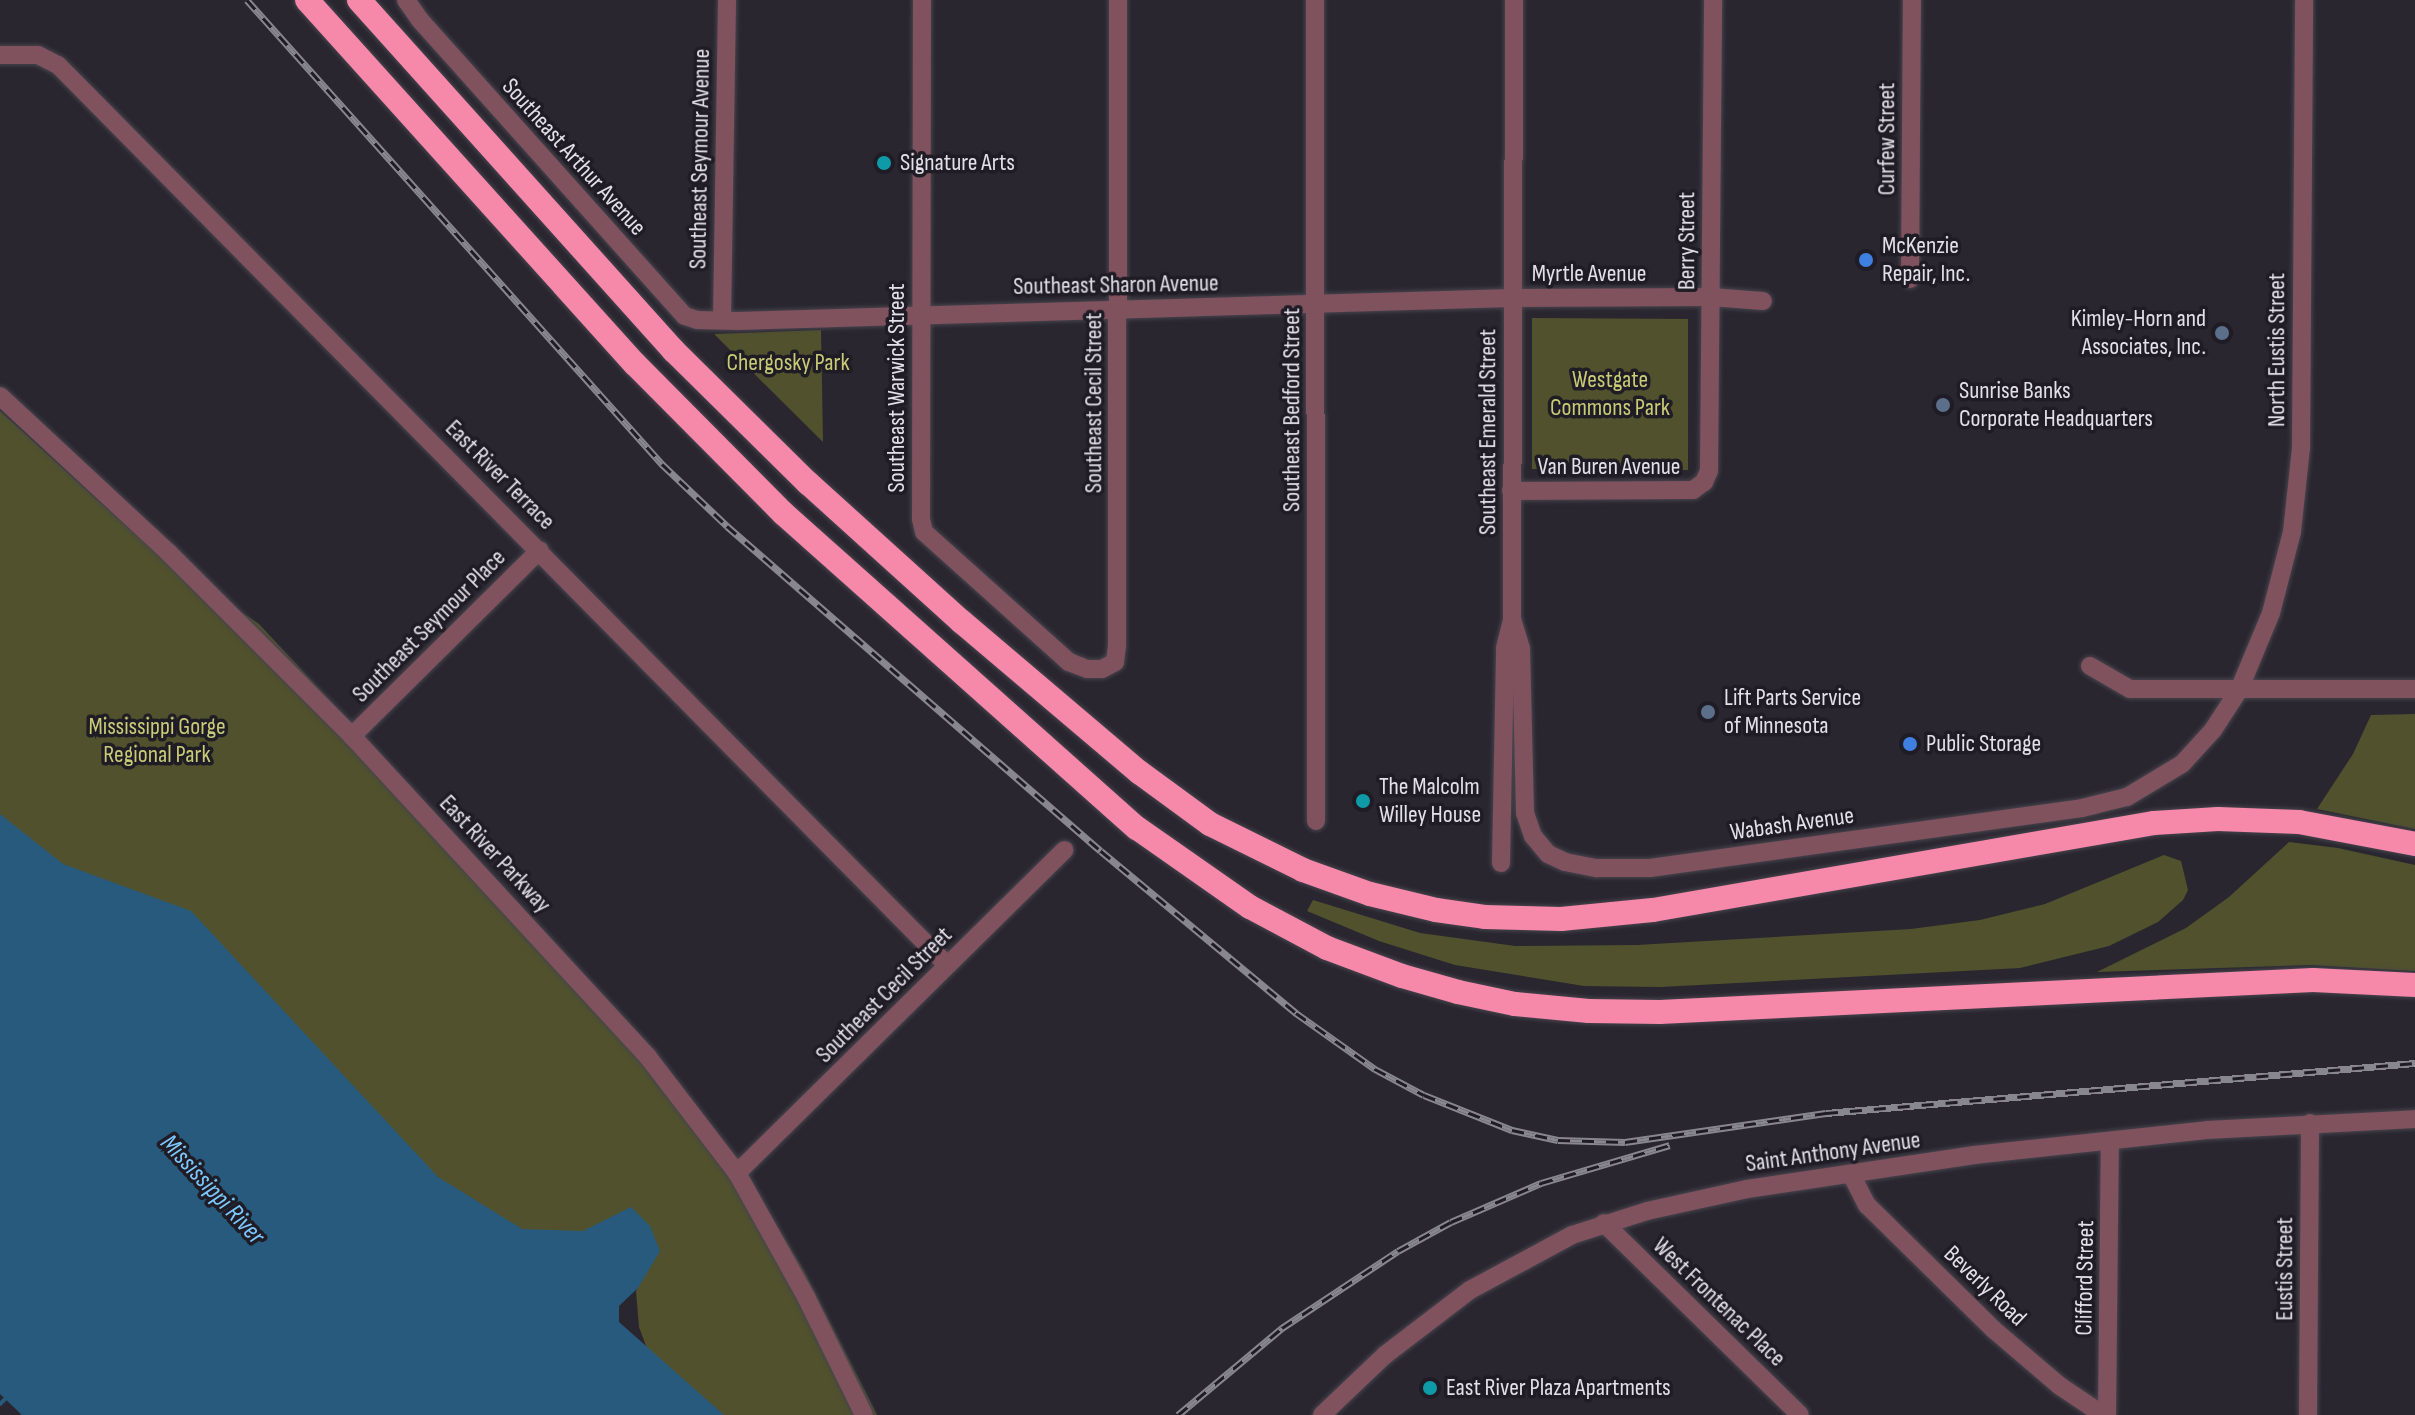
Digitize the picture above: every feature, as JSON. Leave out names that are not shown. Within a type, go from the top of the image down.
[{"type":"highway","points":[[307,0],[635,364],[802,530],[1137,828],[1250,907],[1327,948],[1402,976],[1458,992],[1515,1004],[1589,1011],[1716,1010],[2313,980],[2415,985]]},
{"type":"highway","points":[[359,0],[655,331],[776,453],[1099,740],[1193,813],[1264,852],[1354,889],[1405,904],[1469,915],[1561,919],[1653,910],[2105,830],[2218,819],[2299,822],[2362,831],[2412,843]]},
{"type":"street","name":"Southeast Arthur Avenue","points":[[406,0],[420,20],[685,316],[722,320]]},
{"type":"street","name":"Southeast Seymour Avenue","points":[[722,320],[727,0]]},
{"type":"street","name":"Southeast Warwick Street","points":[[922,0],[921,519],[924,532],[1069,662],[1087,669],[1102,669],[1115,662]]},
{"type":"street","name":"Southeast Cecil Street","points":[[1115,662],[1118,0]]},
{"type":"street","name":"Southeast Bedford Street","points":[[1315,0],[1316,821]]},
{"type":"street","name":"Southeast Emerald Street","points":[[1501,863],[1505,648],[1512,619],[1514,0]]},
{"type":"street","name":"Berry Street","points":[[1704,482],[1709,471],[1713,0]]},
{"type":"street","name":"Curfew Street","points":[[1910,279],[1912,0]]},
{"type":"street","name":"North Eustis Street","points":[[2239,690],[2261,639],[2285,566],[2301,448],[2304,0]]},
{"type":"street","name":"East River Terrace","points":[[0,55],[38,55],[58,65],[947,965]]},
{"type":"street","name":"Myrtle Avenue","points":[[1512,298],[1711,297],[1763,301]]},
{"type":"street","name":"Southeast Sharon Avenue","points":[[722,320],[1512,298]]},
{"type":"street","name":"East River Parkway","points":[[0,396],[168,552],[352,736],[648,1057],[737,1173],[806,1297],[864,1415]]},
{"type":"street","name":"Van Buren Avenue","points":[[1511,491],[1693,490],[1704,482]]},
{"type":"street","name":"Southeast Seymour Place","points":[[352,736],[540,550]]},
{"type":"street","name":"Wabash Avenue","points":[[1512,619],[1521,648],[1525,813],[1533,836],[1548,854],[1597,868],[1650,868],[2107,803],[2147,787],[2182,764],[2213,730],[2239,690]]},
{"type":"street","points":[[2090,666],[2130,689],[2415,689]]},
{"type":"street","name":"Southeast Cecil Street","points":[[737,1173],[1064,850]]},
{"type":"street","name":"Saint Anthony Avenue","points":[[1322,1415],[1385,1355],[1470,1290],[1537,1251],[1604,1223],[1697,1198],[1974,1155],[2310,1123],[2415,1119]]},
{"type":"street","name":"Eustis Street","points":[[2308,1415],[2310,1123]]},
{"type":"street","name":"Clifford Street","points":[[2105,1415],[2110,1141]]},
{"type":"street","name":"Beverly Road","points":[[1851,1174],[1867,1205],[1993,1329],[2060,1386],[2105,1415]]},
{"type":"street","name":"West Frontenac Place","points":[[1604,1223],[1800,1415]]},
{"type":"green space","name":"Westgate Commons Park","points":[[1532,318],[1688,319],[1688,470],[1532,469]]},
{"type":"green space","name":"Chergosky Park","points":[[821,330],[823,442],[714,334]]},
{"type":"green space","name":"Mississippi Gorge Regional Park","points":[[0,411],[159,556],[259,624],[614,1007],[752,1184],[804,1271],[877,1415],[705,1415],[652,1362],[639,1327],[636,1291],[652,1256],[511,1234],[324,1088],[128,896],[0,833]]},
{"type":"green space","points":[[2415,714],[2415,829],[2317,809],[2353,754],[2371,715]]},
{"type":"green space","points":[[2289,842],[2338,848],[2415,865],[2415,971],[2311,965],[2097,972],[2186,928],[2229,897]]},
{"type":"green space","points":[[2164,855],[2181,861],[2188,890],[2183,900],[2158,922],[2109,946],[2020,968],[1660,987],[1584,986],[1455,965],[1379,941],[1307,911],[1313,900],[1420,933],[1515,946],[1637,945],[1911,929],[1980,920],[2045,904]]},
{"type":"water","name":"Mississippi River","points":[[0,814],[63,864],[191,911],[438,1177],[522,1229],[583,1231],[631,1207],[650,1226],[660,1251],[638,1288],[619,1306],[619,1322],[724,1415],[22,1415],[0,1394]]},
{"type":"waterway","points":[[0,1404],[5,1399]]},
{"type":"railway","points":[[247,0],[662,464],[727,526],[1101,851],[1296,1013],[1375,1069],[1424,1095],[1512,1130],[1558,1140],[1625,1142],[1826,1113],[2415,1063]]},
{"type":"railway","points":[[1178,1415],[1282,1328],[1398,1251],[1451,1222],[1541,1183],[1670,1145]]},
{"type":"place","name":"Signature Arts","points":[[884,163]]},
{"type":"place","name":"McKenzie Repair, Inc.","points":[[1866,260]]},
{"type":"place","name":"Kimley-Horn and Associates, Inc.","points":[[2222,333]]},
{"type":"place","name":"Sunrise Banks Corporate Headquarters","points":[[1943,405]]},
{"type":"place","name":"Lift Parts Service of Minnesota","points":[[1708,712]]},
{"type":"place","name":"Public Storage","points":[[1910,744]]},
{"type":"place","name":"The Malcolm Willey House","points":[[1363,801]]},
{"type":"place","name":"East River Plaza Apartments","points":[[1430,1388]]}]
